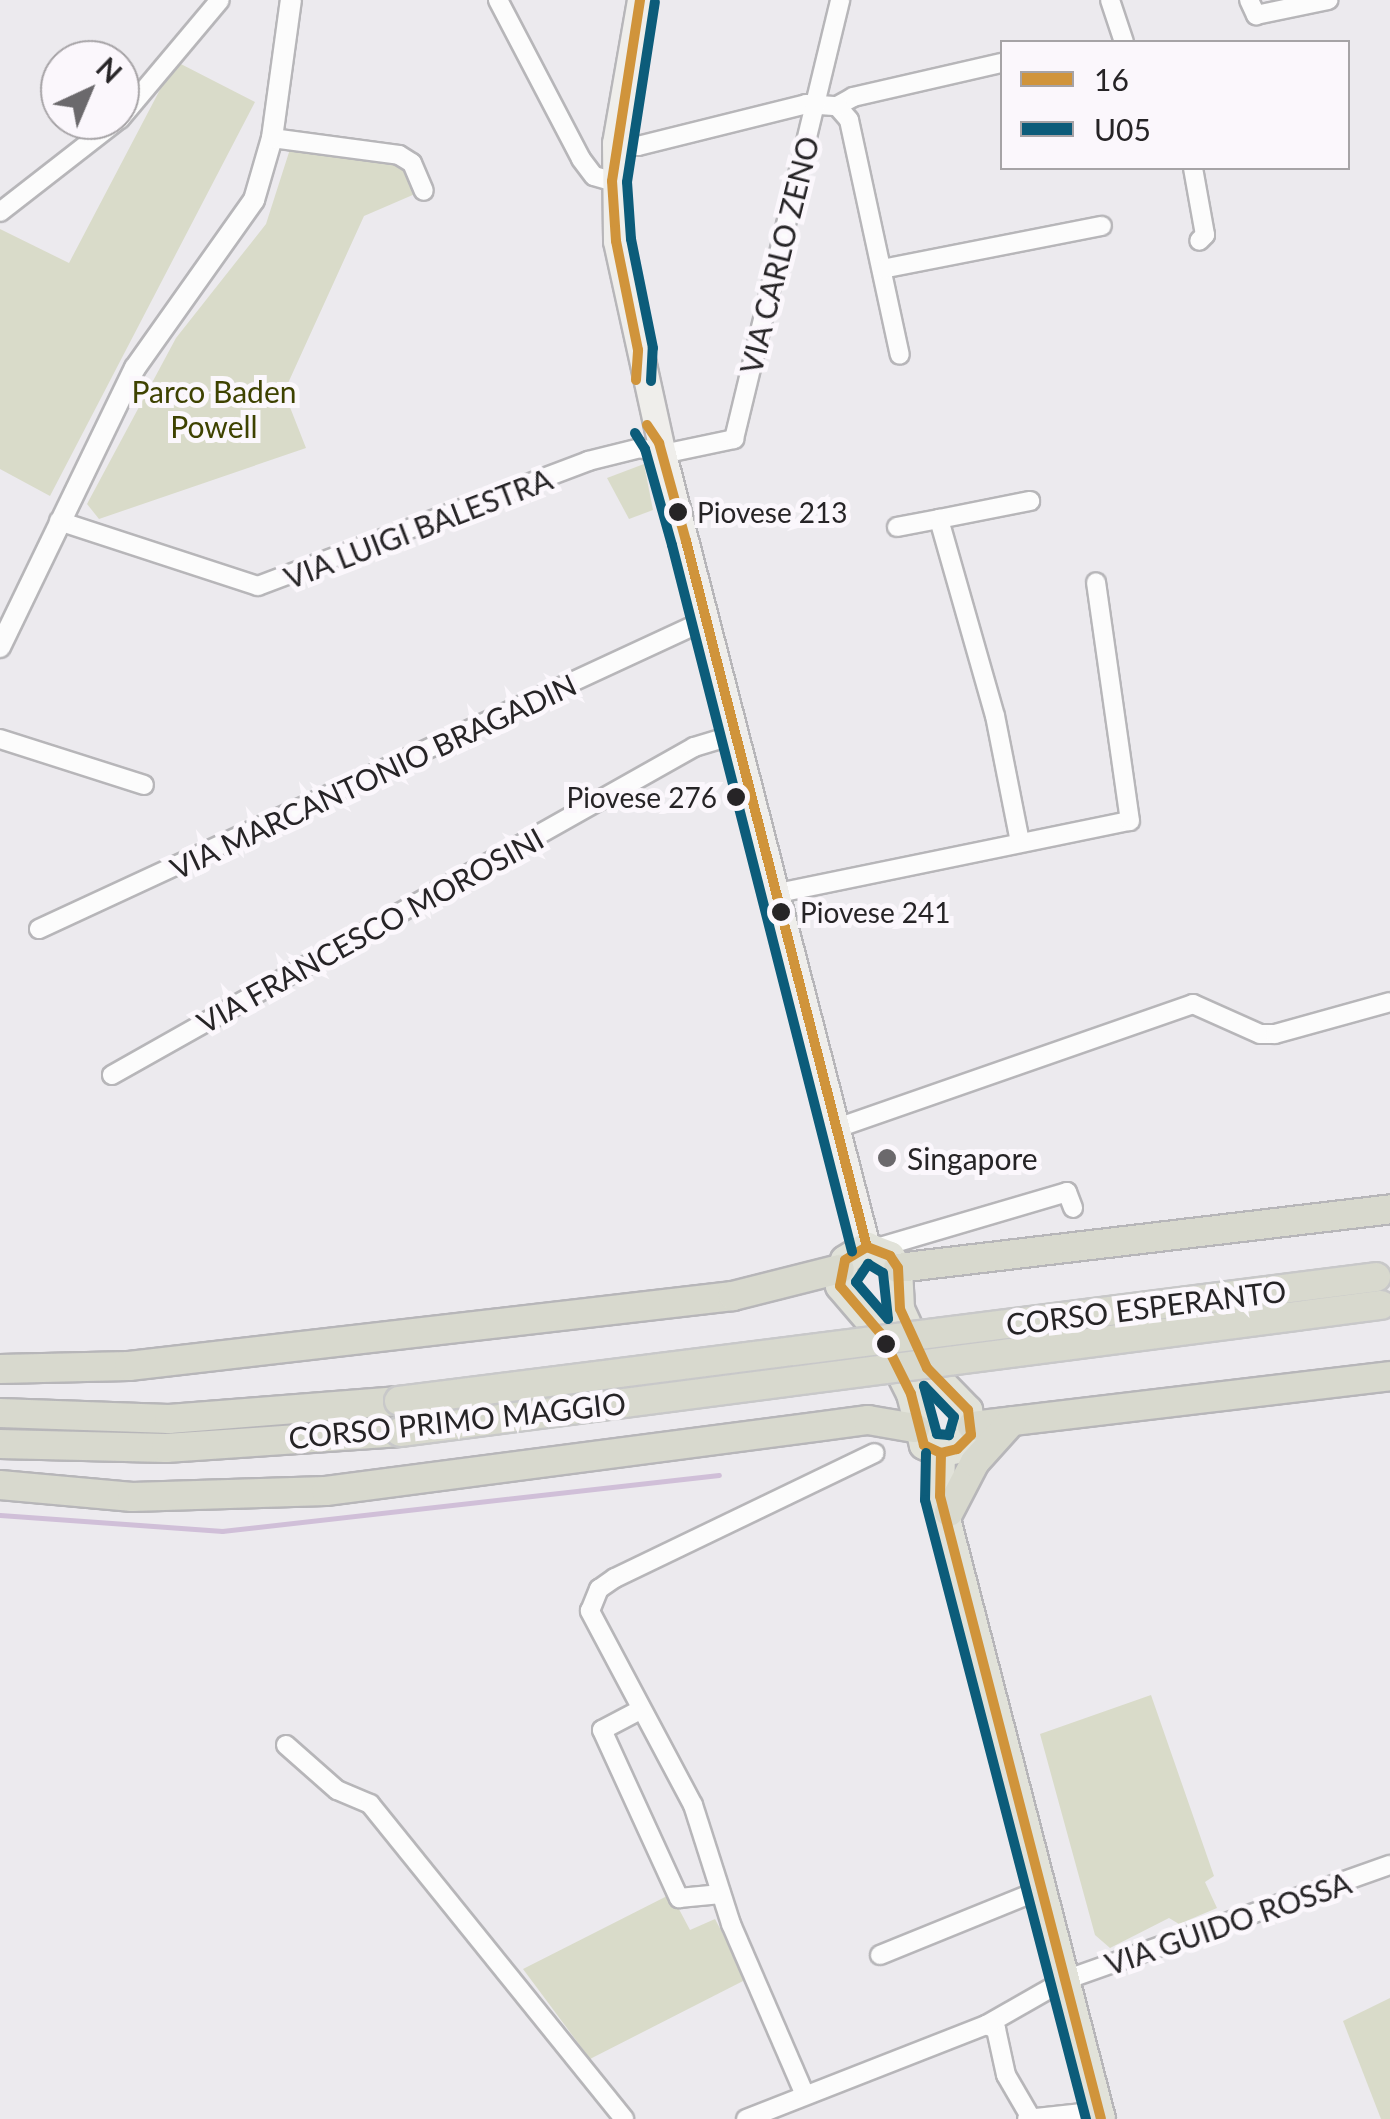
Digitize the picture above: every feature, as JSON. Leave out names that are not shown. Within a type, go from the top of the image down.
[{"type":"highway","points":[[881,1254],[1390,1209]]},
{"type":"highway","points":[[0,1370],[129,1366],[714,1298],[785,1288],[840,1269]]},
{"type":"highway","name":"CORSO ESPERANTO","points":[[902,1338],[1384,1290]]},
{"type":"highway","name":"CORSO ESPERANTO","points":[[912,1365],[1384,1290]]},
{"type":"highway","name":"CORSO PRIMO MAGGIO","points":[[0,1412],[169,1420],[399,1401],[902,1338]]},
{"type":"highway","name":"CORSO PRIMO MAGGIO","points":[[0,1444],[166,1448],[400,1432],[912,1365]]},
{"type":"highway","points":[[972,1426],[1390,1376]]},
{"type":"highway","points":[[0,1485],[132,1497],[326,1491],[868,1420],[916,1428]]},
{"type":"highway","points":[[948,1512],[975,1462],[1012,1421]]},
{"type":"main road","points":[[640,0],[612,181],[616,241],[662,454],[840,1127],[904,1320],[934,1381],[962,1402],[972,1426],[957,1449],[941,1453],[924,1445],[916,1428],[911,1394],[882,1334],[847,1298],[840,1269],[881,1254]]},
{"type":"main road","points":[[941,1453],[940,1496],[948,1512],[1040,1890],[1100,2115]]},
{"type":"street","points":[[140,94],[220,0]]},
{"type":"street","points":[[2,636],[85,464],[149,344],[254,200],[272,138],[291,0]]},
{"type":"street","name":"VIA CARLO ZENO","points":[[662,454],[734,440],[840,0]]},
{"type":"street","points":[[1110,0],[1123,40]]},
{"type":"street","points":[[1250,0],[1256,15],[1328,0]]},
{"type":"street","points":[[499,1],[580,160],[594,176],[612,181]]},
{"type":"street","points":[[615,143],[638,146],[816,103],[837,106],[853,96],[1000,63]]},
{"type":"street","points":[[837,106],[849,120],[900,354]]},
{"type":"street","points":[[272,138],[399,155],[412,162],[424,191]]},
{"type":"street","points":[[0,212],[92,140]]},
{"type":"street","points":[[1193,170],[1204,235],[1199,241]]},
{"type":"street","points":[[882,270],[1102,226]]},
{"type":"street","name":"VIA LUIGI BALESTRA","points":[[58,521],[258,586],[588,462],[640,448],[662,454]]},
{"type":"street","points":[[897,528],[1030,501]]},
{"type":"street","points":[[940,519],[995,716],[1020,842]]},
{"type":"street","points":[[778,893],[883,868],[1130,821],[1096,582]]},
{"type":"street","name":"VIA MARCANTONIO BRAGADIN","points":[[39,929],[706,620]]},
{"type":"street","name":"VIA FRANCESCO MOROSINI","points":[[112,1075],[694,746],[737,734]]},
{"type":"street","points":[[0,739],[144,785]]},
{"type":"street","points":[[840,1127],[1193,1004],[1260,1034],[1275,1034],[1390,1002]]},
{"type":"street","points":[[881,1254],[1067,1192],[1073,1208]]},
{"type":"street","points":[[805,2095],[720,1894],[693,1805],[590,1611],[599,1589],[875,1452]]},
{"type":"street","points":[[640,1710],[602,1730],[680,1898],[720,1894]]},
{"type":"street","points":[[286,1745],[337,1790],[370,1804],[624,2119]]},
{"type":"street","name":"VIA GUIDO ROSSA","points":[[746,2119],[986,2024],[1065,1980],[1390,1865]]},
{"type":"street","points":[[880,1954],[1040,1890]]},
{"type":"street","points":[[986,2024],[996,2029],[1006,2074],[1029,2118],[1100,2115]]},
{"type":"green space","points":[[175,61],[255,102],[50,496],[0,469],[0,229],[69,263],[134,140],[140,140],[140,128]]},
{"type":"green space","name":"Parco Baden Powell","points":[[291,146],[397,161],[410,170],[415,194],[364,216],[284,392],[306,448],[99,519],[87,504],[176,338],[266,224]]},
{"type":"green space","points":[[644,464],[653,510],[629,519],[607,478]]},
{"type":"green space","points":[[1151,1695],[1214,1876],[1205,1882],[1217,1908],[1179,1924],[1169,1918],[1110,1948],[1095,1935],[1040,1734]]},
{"type":"green space","points":[[671,1894],[690,1930],[715,1919],[747,1979],[590,2059],[523,1969]]},
{"type":"green space","points":[[1390,1998],[1390,2119],[1381,2119],[1343,2021]]},
{"type":"waterway","points":[[0,1515],[222,1531],[719,1475]]},
{"type":"transit line","name":"16","points":[[636,380],[638,350],[616,241],[612,181],[640,0]]},
{"type":"transit line","name":"U05","points":[[651,381],[653,348],[631,239],[627,182],[655,2]]},
{"type":"transit line","name":"16","points":[[647,425],[659,443],[686,541],[867,1247]]},
{"type":"transit line","name":"U05","points":[[635,433],[645,449],[672,545],[852,1251]]},
{"type":"transit line","name":"16","points":[[867,1247],[890,1256],[898,1268],[900,1309],[927,1368],[968,1410],[971,1435],[957,1449],[941,1453],[924,1445],[911,1394],[881,1334],[840,1286],[845,1260],[867,1247]]},
{"type":"transit line","name":"U05","points":[[868,1264],[883,1273],[888,1319],[856,1282],[868,1264]]},
{"type":"transit line","name":"U05","points":[[924,1386],[954,1417],[949,1435],[937,1434],[924,1386]]},
{"type":"transit line","name":"U05","points":[[926,1453],[925,1500],[1086,2119]]},
{"type":"transit line","name":"16","points":[[941,1453],[940,1496],[1101,2119]]},
{"type":"place","name":"Piovese 213","points":[[678,512]]},
{"type":"place","name":"Piovese 276","points":[[736,797]]},
{"type":"place","name":"Piovese 241","points":[[781,912]]},
{"type":"place","name":"Singapore","points":[[887,1158]]}]
